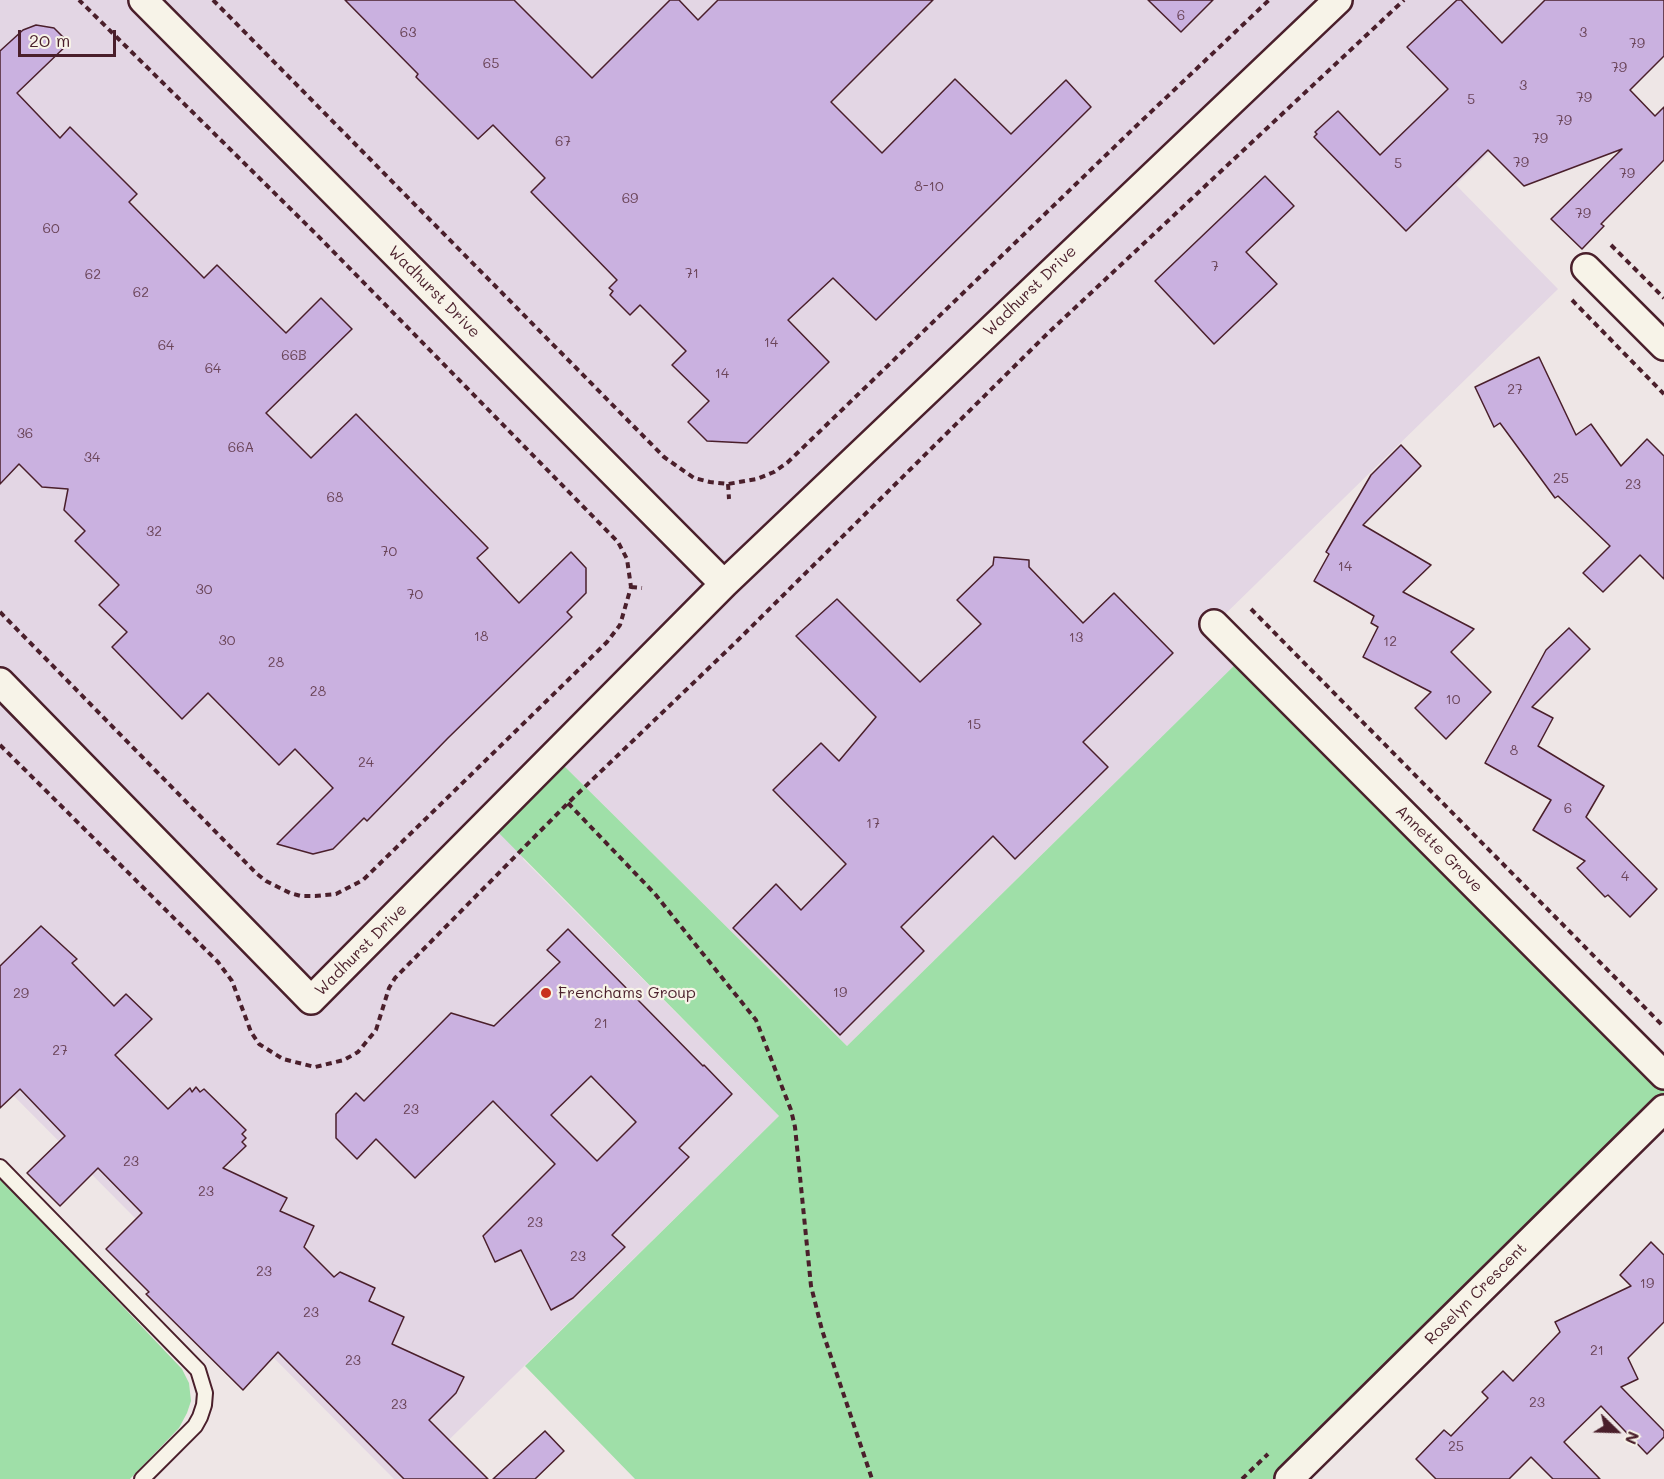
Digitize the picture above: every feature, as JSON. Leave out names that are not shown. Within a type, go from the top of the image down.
[{"type":"street","name":"Wadhurst Drive","points":[[143,0],[724,584]]},
{"type":"street","name":"Wadhurst Drive","points":[[0,682],[311,1000],[724,584],[1338,0]]},
{"type":"street","points":[[1586,268],[1664,346]]},
{"type":"street","name":"Annette Grove","points":[[1214,624],[1664,1075]]},
{"type":"street","name":"Roselyn Crescent","points":[[1289,1479],[1664,1109]]},
{"type":"lane","points":[[0,1167],[198,1370],[205,1393],[200,1417],[195,1426],[142,1479]]},
{"type":"path","points":[[0,612],[256,873],[266,881],[290,893],[315,896],[336,894],[363,880],[607,642],[620,625],[631,587],[627,559],[618,542],[316,234],[79,0]]},
{"type":"path","points":[[213,0],[664,457],[694,478],[710,483],[728,484],[757,479],[774,472],[788,462],[1269,0]]},
{"type":"path","points":[[1611,245],[1664,298]]},
{"type":"path","points":[[1566,294],[1664,394]]},
{"type":"path","points":[[728,484],[729,499]]},
{"type":"path","points":[[631,587],[642,588]]},
{"type":"path","points":[[1251,609],[1664,1027]]},
{"type":"path","points":[[568,802],[655,894],[756,1020],[791,1110],[795,1127],[811,1286],[822,1330],[872,1479]]},
{"type":"shaded area","points":[[0,0],[1644,0],[1456,185],[1558,289],[1215,624],[1245,655],[847,1046],[554,756],[523,859],[779,1116],[409,1479],[394,1479],[0,1082]]},
{"type":"green space","points":[[1245,655],[1664,1075],[1664,1109],[1289,1479],[635,1479],[525,1366],[779,1116],[487,821],[554,756],[847,1046]]},
{"type":"green space","points":[[0,1177],[182,1369],[189,1383],[191,1401],[179,1428],[130,1479],[0,1479]]},
{"type":"building","points":[[345,0],[514,0],[592,78],[670,0],[679,0],[698,20],[718,0],[933,0],[831,102],[882,153],[955,79],[1011,134],[1066,80],[1091,107],[876,320],[833,278],[788,320],[829,362],[747,443],[707,441],[688,422],[709,401],[672,365],[686,351],[640,305],[630,315],[610,295],[613,291],[609,288],[617,280],[531,192],[545,178],[493,125],[478,139],[416,77],[418,74]]},
{"type":"building","points":[[1148,0],[1213,0],[1181,32]]},
{"type":"building","points":[[1457,0],[1461,0],[1502,43],[1545,0],[1664,0],[1664,56],[1630,90],[1655,116],[1664,107],[1664,160],[1601,224],[1604,226],[1582,249],[1551,219],[1622,149],[1524,186],[1488,150],[1406,231],[1314,137],[1317,134],[1315,132],[1338,111],[1380,155],[1448,89],[1407,47]]},
{"type":"building","points":[[36,25],[54,28],[69,43],[17,93],[60,138],[70,127],[137,194],[129,202],[204,278],[217,265],[286,333],[321,298],[352,329],[266,413],[311,458],[356,414],[488,548],[477,558],[519,603],[571,552],[586,568],[586,593],[567,612],[572,617],[367,821],[364,818],[333,849],[313,854],[277,844],[333,788],[295,749],[279,765],[208,693],[182,719],[112,647],[127,632],[99,605],[119,585],[75,541],[85,531],[64,510],[68,489],[42,487],[19,464],[0,484],[0,51],[23,30]]},
{"type":"building","points":[[1265,176],[1294,206],[1246,252],[1277,284],[1214,344],[1155,281]]},
{"type":"building","points":[[1539,357],[1576,435],[1591,424],[1621,466],[1647,439],[1664,456],[1664,579],[1640,555],[1603,592],[1583,573],[1610,546],[1558,496],[1555,498],[1500,423],[1494,427],[1475,387]]},
{"type":"building","points":[[1401,445],[1421,466],[1363,525],[1431,565],[1403,592],[1474,629],[1451,652],[1491,692],[1446,739],[1415,708],[1431,692],[1363,657],[1378,627],[1371,623],[1374,616],[1314,581],[1329,554],[1326,552],[1371,475]]},
{"type":"building","points":[[994,557],[1029,560],[1029,567],[1083,623],[1114,593],[1173,653],[1083,742],[1108,767],[1015,859],[993,836],[901,927],[924,951],[840,1035],[733,928],[776,884],[801,910],[846,864],[773,790],[821,743],[839,761],[876,717],[796,636],[837,599],[920,682],[981,624],[957,600],[993,565]]},
{"type":"building","points":[[1569,628],[1590,649],[1532,707],[1553,718],[1538,746],[1604,786],[1586,817],[1657,889],[1630,917],[1608,895],[1605,897],[1577,868],[1585,861],[1533,830],[1551,800],[1485,763],[1546,650]]},
{"type":"building","points":[[41,926],[77,959],[72,963],[114,1006],[126,994],[152,1019],[115,1055],[168,1109],[190,1088],[192,1092],[196,1087],[200,1092],[204,1089],[246,1130],[242,1134],[246,1138],[242,1142],[246,1146],[223,1168],[287,1198],[280,1211],[314,1226],[304,1247],[334,1277],[340,1272],[375,1288],[369,1301],[404,1317],[392,1344],[464,1377],[456,1393],[429,1420],[488,1479],[404,1479],[278,1352],[243,1390],[146,1294],[149,1292],[106,1249],[142,1213],[98,1168],[60,1206],[27,1173],[65,1136],[20,1089],[0,1108],[0,966]]},
{"type":"building","points":[[568,929],[732,1094],[679,1148],[689,1157],[612,1235],[625,1247],[573,1298],[551,1310],[521,1250],[495,1262],[483,1236],[555,1164],[493,1101],[415,1178],[376,1139],[357,1159],[336,1138],[336,1114],[356,1093],[364,1101],[451,1013],[494,1026],[560,962],[547,950]],"holes":[[[591,1076],[636,1122],[597,1161],[551,1115]]]},
{"type":"building","points":[[1651,1242],[1664,1255],[1664,1322],[1628,1358],[1638,1379],[1621,1387],[1664,1431],[1664,1437],[1647,1454],[1601,1406],[1564,1442],[1600,1479],[1553,1479],[1531,1457],[1509,1479],[1436,1479],[1416,1459],[1444,1430],[1451,1436],[1488,1398],[1482,1392],[1503,1371],[1513,1381],[1560,1332],[1555,1322],[1631,1286],[1620,1275]]},
{"type":"building","points":[[545,1431],[564,1451],[535,1479],[493,1479]]},
{"type":"place","name":"Frenchams Group","points":[[546,993]]}]
